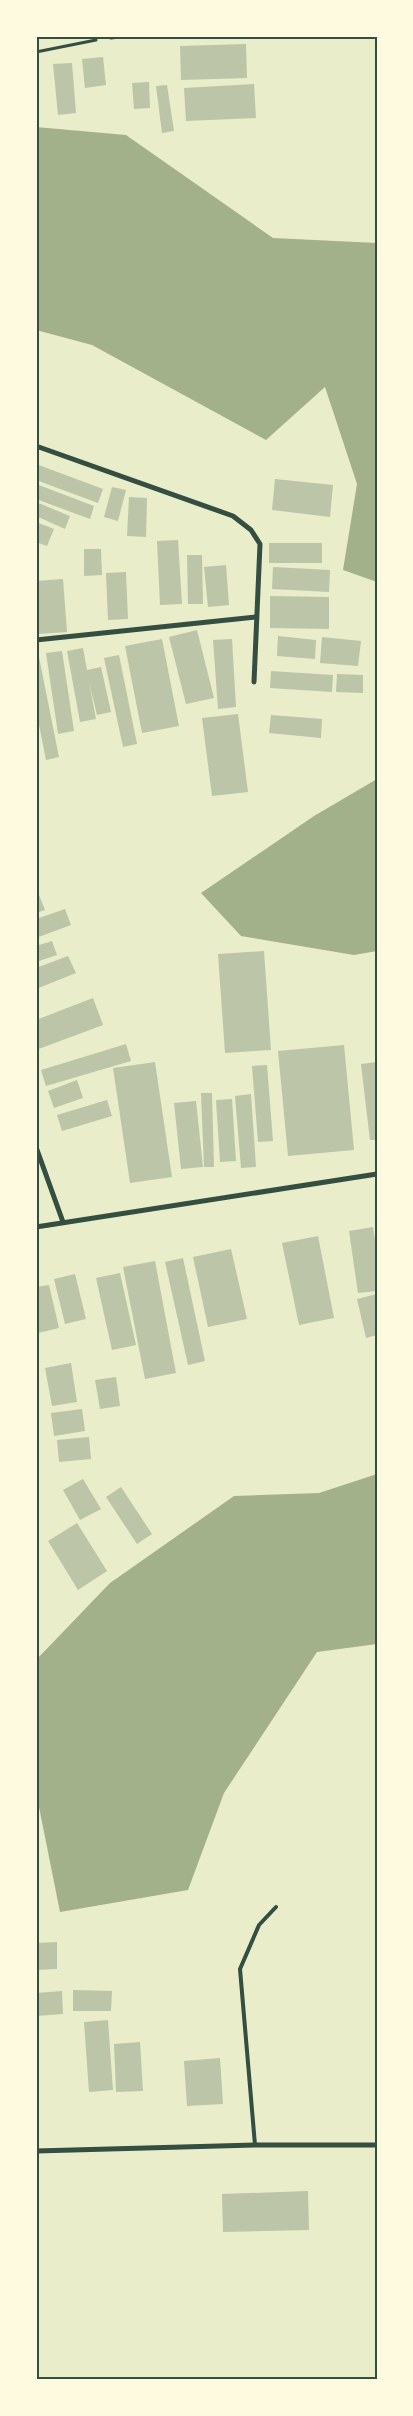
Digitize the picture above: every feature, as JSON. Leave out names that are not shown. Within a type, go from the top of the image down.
[{"type":"street","points":[[111,37],[119,36]]},
{"type":"street","points":[[36,446],[233,516],[251,530],[260,544],[254,682]]},
{"type":"street","points":[[36,640],[256,617]]},
{"type":"street","points":[[36,1147],[63,1222]]},
{"type":"street","points":[[36,1227],[377,1174]]},
{"type":"street","points":[[36,2151],[255,2145],[377,2145]]},
{"type":"lane","points":[[255,2145],[240,1969],[259,1925],[276,1907]]},
{"type":"path","points":[[36,52],[111,37]]},
{"type":"shaded area","points":[[36,127],[126,135],[273,238],[377,243],[377,582],[343,570],[357,484],[325,387],[266,440],[92,345],[36,330]]},
{"type":"shaded area","points":[[377,779],[377,951],[354,955],[241,936],[201,893],[314,816]]},
{"type":"shaded area","points":[[377,1474],[377,1644],[317,1652],[224,1793],[188,1890],[60,1912],[36,1792],[37,1659],[110,1583],[234,1496],[319,1493]]},
{"type":"building","points":[[246,44],[247,78],[181,80],[180,46]]},
{"type":"building","points":[[103,57],[106,85],[85,88],[82,59]]},
{"type":"building","points":[[72,63],[76,113],[58,115],[53,64]]},
{"type":"building","points":[[149,82],[150,108],[134,109],[132,83]]},
{"type":"building","points":[[254,84],[256,118],[186,121],[184,88]]},
{"type":"building","points":[[167,85],[174,131],[162,133],[156,86]]},
{"type":"building","points":[[36,464],[103,489],[98,503],[36,480]]},
{"type":"building","points":[[275,479],[333,485],[330,517],[272,510]]},
{"type":"building","points":[[36,484],[94,506],[90,519],[36,499]]},
{"type":"building","points":[[112,487],[126,490],[118,521],[104,517]]},
{"type":"building","points":[[129,497],[147,498],[146,537],[127,536]]},
{"type":"building","points":[[36,502],[70,516],[65,529],[36,516]]},
{"type":"building","points":[[36,522],[54,529],[47,546],[36,542]]},
{"type":"building","points":[[178,540],[182,604],[160,605],[157,541]]},
{"type":"building","points":[[269,543],[322,543],[322,563],[269,563]]},
{"type":"building","points":[[84,549],[101,549],[102,575],[84,576]]},
{"type":"building","points":[[187,555],[202,555],[203,604],[188,604]]},
{"type":"building","points":[[226,565],[229,605],[208,607],[204,567]]},
{"type":"building","points":[[273,567],[330,570],[329,592],[272,589]]},
{"type":"building","points":[[126,572],[128,619],[108,620],[106,573]]},
{"type":"building","points":[[63,579],[67,632],[38,634],[36,581]]},
{"type":"building","points":[[270,596],[329,597],[329,629],[270,628]]},
{"type":"building","points":[[197,630],[214,698],[186,704],[169,637]]},
{"type":"building","points":[[278,636],[316,640],[315,659],[277,656]]},
{"type":"building","points":[[322,637],[361,641],[358,666],[320,663]]},
{"type":"building","points":[[162,639],[179,726],[142,733],[125,646]]},
{"type":"building","points":[[232,639],[236,707],[218,709],[213,640]]},
{"type":"building","points":[[83,648],[87,670],[101,667],[111,712],[97,715],[89,682],[96,719],[80,722],[67,651]]},
{"type":"building","points":[[62,651],[74,731],[58,734],[46,653]]},
{"type":"building","points":[[119,655],[137,744],[123,747],[104,658]]},
{"type":"building","points":[[39,657],[59,757],[46,760],[36,710],[36,658]]},
{"type":"building","points":[[271,671],[333,675],[332,692],[270,688]]},
{"type":"building","points":[[337,674],[363,675],[363,693],[336,692]]},
{"type":"building","points":[[238,714],[248,792],[212,796],[202,718]]},
{"type":"building","points":[[271,715],[322,719],[321,738],[269,733]]},
{"type":"building","points":[[39,895],[45,910],[36,913],[36,896]]},
{"type":"building","points":[[65,909],[71,925],[36,938],[36,919]]},
{"type":"building","points":[[52,941],[57,955],[36,962],[36,946]]},
{"type":"building","points":[[264,951],[271,1050],[225,1053],[218,954]]},
{"type":"building","points":[[68,956],[76,973],[36,989],[36,968]]},
{"type":"building","points":[[93,998],[103,1025],[36,1050],[36,1020]]},
{"type":"building","points":[[126,1044],[131,1061],[46,1086],[41,1070]]},
{"type":"building","points":[[344,1045],[354,1150],[288,1156],[278,1051]]},
{"type":"building","points":[[155,1062],[172,1177],[130,1183],[113,1068]]},
{"type":"building","points":[[377,1062],[377,1140],[370,1140],[361,1064]]},
{"type":"building","points":[[267,1065],[273,1141],[258,1142],[252,1066]]},
{"type":"building","points":[[77,1080],[83,1098],[54,1108],[48,1091]]},
{"type":"building","points":[[201,1093],[212,1093],[214,1167],[204,1167]]},
{"type":"building","points":[[251,1094],[256,1167],[241,1168],[235,1096]]},
{"type":"building","points":[[232,1099],[236,1161],[220,1162],[216,1100]]},
{"type":"building","points":[[107,1100],[112,1116],[62,1131],[57,1115]]},
{"type":"building","points":[[196,1101],[203,1167],[181,1169],[174,1103]]},
{"type":"building","points":[[373,1227],[377,1253],[377,1291],[358,1293],[349,1231]]},
{"type":"building","points":[[318,1236],[334,1318],[299,1325],[282,1243]]},
{"type":"building","points":[[231,1249],[247,1319],[208,1327],[193,1257]]},
{"type":"building","points":[[183,1258],[205,1361],[188,1365],[165,1262]]},
{"type":"building","points":[[155,1261],[176,1373],[145,1379],[123,1267]]},
{"type":"building","points":[[120,1273],[136,1345],[112,1350],[96,1278]]},
{"type":"building","points":[[75,1274],[86,1319],[65,1324],[54,1279]]},
{"type":"building","points":[[49,1285],[59,1328],[38,1333],[36,1287]]},
{"type":"building","points":[[377,1294],[377,1335],[366,1338],[357,1299]]},
{"type":"building","points":[[71,1363],[77,1402],[52,1406],[45,1368]]},
{"type":"building","points":[[116,1377],[120,1406],[100,1409],[95,1380]]},
{"type":"building","points":[[82,1409],[85,1431],[54,1436],[51,1413]]},
{"type":"building","points":[[89,1437],[91,1459],[59,1462],[57,1440]]},
{"type":"building","points":[[83,1479],[101,1509],[80,1520],[63,1490]]},
{"type":"building","points":[[121,1487],[152,1534],[137,1544],[106,1497]]},
{"type":"building","points":[[77,1523],[107,1571],[78,1590],[48,1541]]},
{"type":"building","points":[[57,1942],[57,1969],[36,1970],[36,1943]]},
{"type":"building","points":[[73,1990],[112,1991],[111,2011],[73,2011]]},
{"type":"building","points":[[62,1991],[63,2014],[36,2016],[36,1993]]},
{"type":"building","points":[[108,2020],[113,2090],[89,2092],[84,2022]]},
{"type":"building","points":[[140,2042],[143,2091],[116,2092],[114,2044]]},
{"type":"building","points":[[220,2058],[223,2104],[187,2106],[184,2061]]},
{"type":"building","points":[[308,2191],[309,2230],[223,2232],[222,2194]]}]
